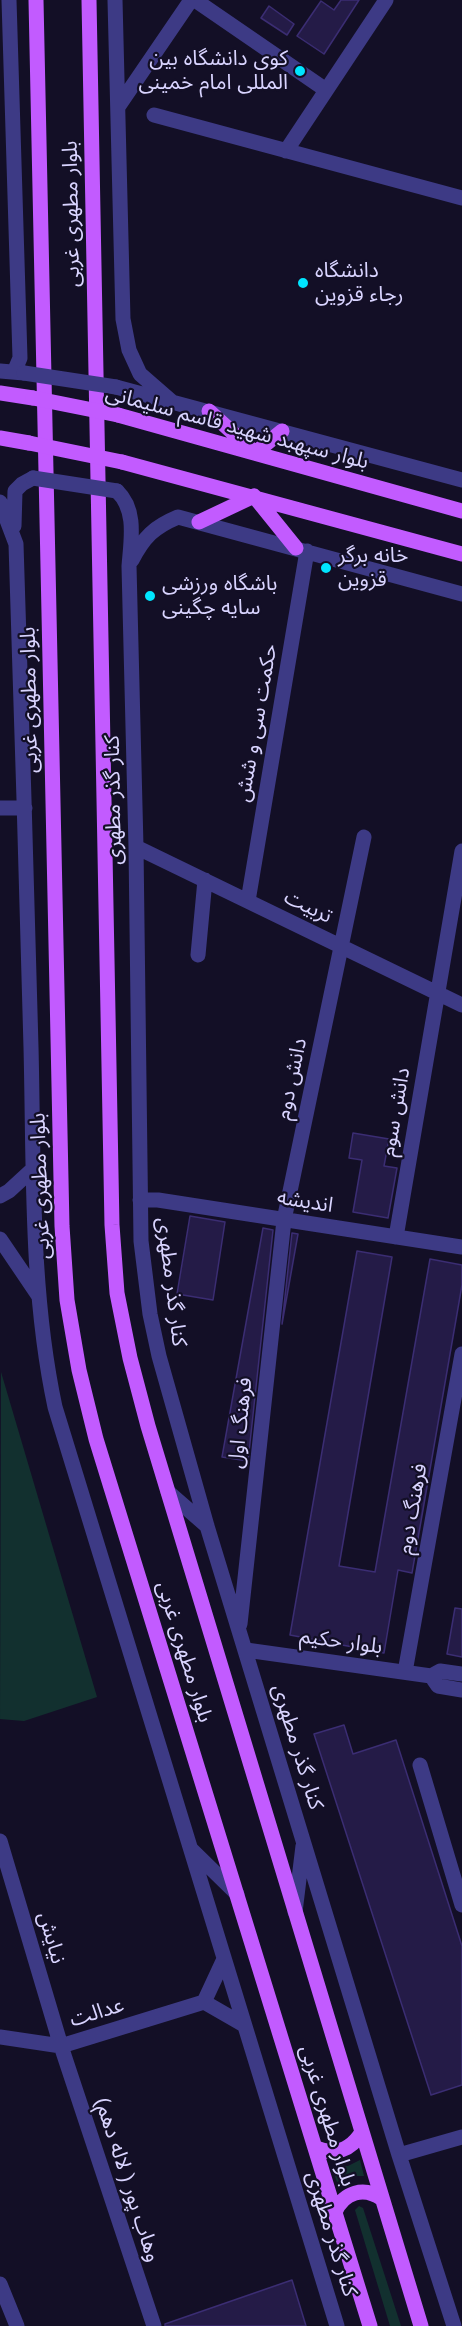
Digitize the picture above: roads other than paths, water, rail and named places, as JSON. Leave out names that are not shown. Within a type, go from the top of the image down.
[{"type":"main road","name":"بلوار مطهری غربی","points":[[36,0],[62,1202],[67,1300],[79,1370],[96,1439],[370,2326]]},
{"type":"main road","name":"بلوار مطهری غربی","points":[[89,0],[112,1225],[117,1293],[130,1358],[168,1492],[421,2326]]},
{"type":"main road","name":"بلوار سپهبد شهید قاسم سلیمانی","points":[[0,393],[118,415],[462,511]]},
{"type":"main road","points":[[209,411],[255,453],[282,431]]},
{"type":"main road","points":[[0,438],[122,462],[462,554]]},
{"type":"main road","points":[[199,522],[254,496]]},
{"type":"main road","points":[[254,496],[301,550]]},
{"type":"main road","points":[[315,2148],[331,2152],[346,2149],[358,2139],[362,2132]]},
{"type":"main road","points":[[335,2212],[343,2200],[355,2192],[370,2192],[382,2199]]},
{"type":"street","points":[[116,0],[123,319],[129,350],[140,374],[171,401]]},
{"type":"street","points":[[118,107],[193,0],[326,90]]},
{"type":"street","points":[[286,151],[386,0]]},
{"type":"street","points":[[0,74],[4,64],[9,4]]},
{"type":"street","points":[[9,4],[20,358],[13,372],[116,387],[462,480]]},
{"type":"street","points":[[154,115],[462,198]]},
{"type":"street","name":"کنار گذر مطهری","points":[[337,2326],[55,1407],[46,1364],[38,1295],[25,808],[14,519],[15,491],[33,478],[117,491],[125,499],[130,513],[129,566],[136,847],[141,1241],[150,1314],[159,1356],[207,1526],[399,2155],[454,2326]]},
{"type":"street","name":"کنار گذر مطهری","points":[[0,502],[16,544]]},
{"type":"street","points":[[129,566],[142,541],[162,524],[178,517],[462,594]]},
{"type":"street","name":"حکمت سی و شش","points":[[248,901],[301,550]]},
{"type":"street","points":[[0,808],[25,808]]},
{"type":"street","name":"دانش دوم","points":[[284,1220],[364,837]]},
{"type":"street","name":"تربیت","points":[[136,847],[462,1005]]},
{"type":"street","name":"دانش سوم","points":[[396,1237],[462,851]]},
{"type":"street","points":[[198,955],[205,880]]},
{"type":"street","points":[[0,1196],[9,1191],[34,1168]]},
{"type":"street","name":"اندیشه","points":[[141,1200],[158,1200],[462,1247]]},
{"type":"street","name":"فرهنگ اول","points":[[240,1630],[284,1220]]},
{"type":"street","points":[[0,1239],[38,1295]]},
{"type":"street","name":"فرهنگ دوم","points":[[405,1672],[462,1354]]},
{"type":"street","points":[[168,1492],[207,1526]]},
{"type":"street","name":"بلوار حکیم","points":[[246,1650],[430,1676],[440,1671],[462,1674]]},
{"type":"street","name":"بلوار حکیم","points":[[430,1676],[438,1686],[462,1690]]},
{"type":"street","points":[[420,1765],[462,1905]]},
{"type":"street","points":[[295,1912],[303,1840]]},
{"type":"street","name":"نيايش","points":[[0,1841],[61,2046]]},
{"type":"street","points":[[189,1847],[237,1893]]},
{"type":"street","points":[[224,1959],[204,2002],[244,2025]]},
{"type":"street","name":"عدالت","points":[[0,2037],[61,2046],[204,2002]]},
{"type":"street","name":"وهاب پور ( لاله دهم)","points":[[61,2046],[154,2326]]},
{"type":"street","points":[[399,2155],[462,2137]]},
{"type":"street","points":[[0,2284],[17,2326]]},
{"type":"place","name":"کوی دانشگاه بین المللی امام خمینی","points":[[300,71]]},
{"type":"place","name":"دانشگاه رجاء قزوین","points":[[303,283]]},
{"type":"place","name":"خانه برگر قزوین","points":[[326,568]]},
{"type":"place","name":"باشگاه ورزشى سايه چگينى","points":[[150,596]]}]
